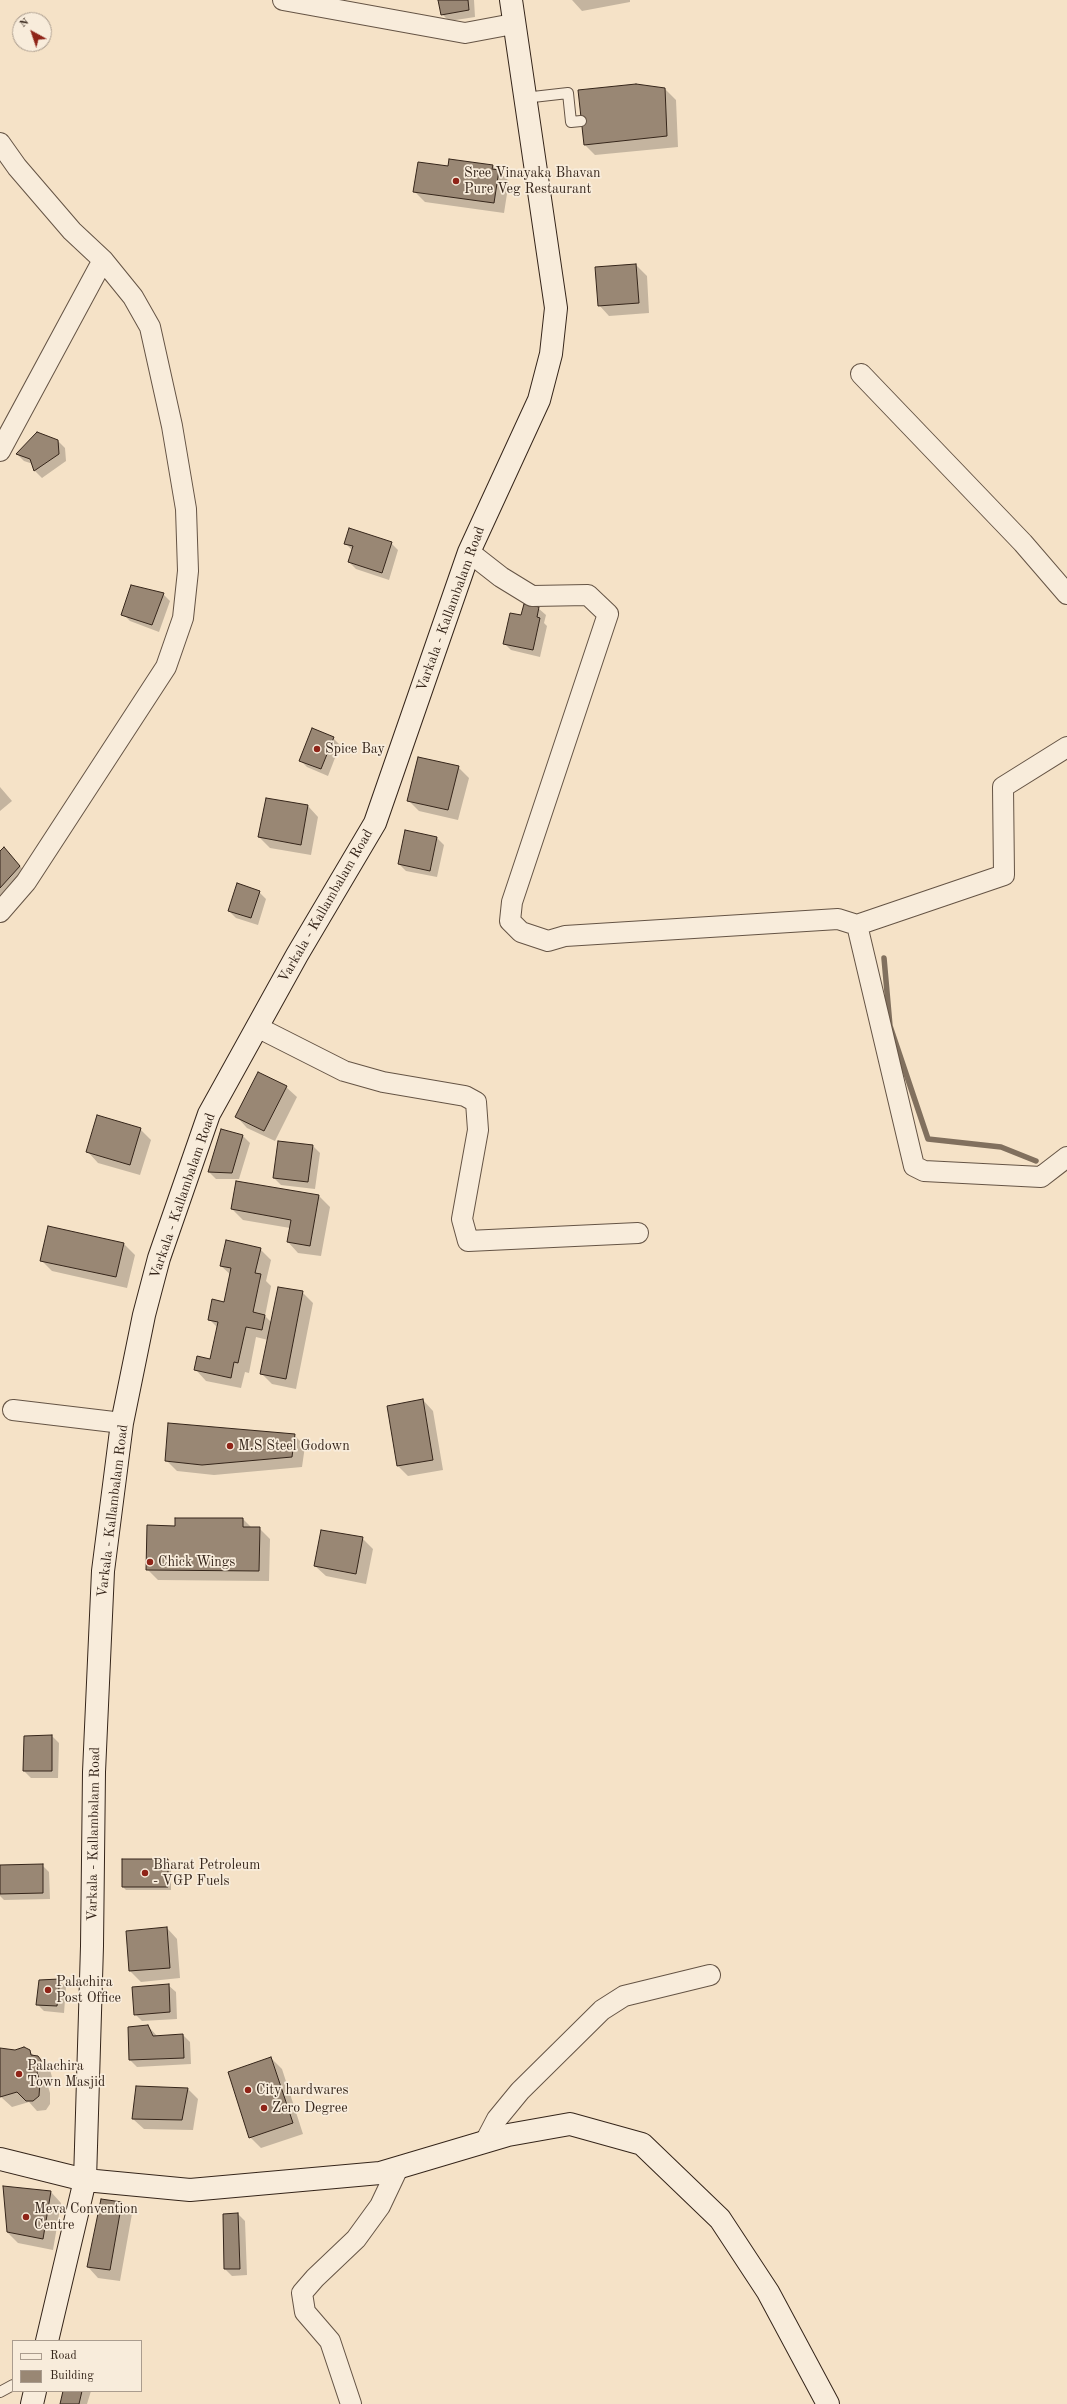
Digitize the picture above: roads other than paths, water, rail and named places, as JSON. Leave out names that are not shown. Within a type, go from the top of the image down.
[{"type":"main road","name":"Varkala - Kallambalam Road","points":[[47,2340],[85,2180],[92,1946],[94,1772],[103,1571],[122,1423],[144,1315],[159,1258],[209,1114],[257,1027],[375,823],[469,552],[539,400],[551,354],[556,308],[513,24],[511,0]]},
{"type":"main road","points":[[0,2159],[85,2180],[190,2190],[380,2173],[508,2135],[570,2124],[642,2144],[720,2219],[768,2292],[828,2404]]},
{"type":"main road","points":[[32,2404],[35,2392]]},
{"type":"street","points":[[284,0],[464,33],[513,24]]},
{"type":"street","points":[[0,143],[17,167],[72,231],[103,260],[133,298],[150,327],[163,380],[186,509],[188,571],[183,618],[166,667],[26,882],[0,912]]},
{"type":"street","points":[[0,450],[103,260]]},
{"type":"street","points":[[861,374],[1023,543],[1067,594]]},
{"type":"street","points":[[469,552],[500,577],[532,596],[588,595],[608,614],[512,902],[510,921],[521,932],[548,941],[565,936],[838,919],[857,926],[1004,875],[1003,787],[1067,747]]},
{"type":"street","points":[[857,926],[914,1166],[924,1171],[1041,1178],[1067,1156]]},
{"type":"street","points":[[257,1027],[344,1071],[384,1082],[465,1096],[476,1102],[478,1130],[462,1219],[468,1241],[638,1233]]},
{"type":"street","points":[[13,1410],[122,1423]]},
{"type":"street","points":[[485,2142],[497,2119],[520,2091],[602,2010],[624,1996],[710,1975]]},
{"type":"street","points":[[351,2404],[330,2341],[305,2312],[302,2293],[315,2278],[356,2239],[380,2206],[398,2168]]},
{"type":"lane","points":[[524,98],[568,93],[571,122],[581,121]]},
{"type":"lane","points":[[0,2392],[12,2386]]},
{"type":"waterway","points":[[884,958],[890,1026],[928,1139],[1001,1147],[1036,1161]]},
{"type":"place","name":"Sree Vinayaka Bhavan Pure Veg Restaurant","points":[[456,181]]},
{"type":"place","name":"Spice Bay","points":[[317,749]]},
{"type":"place","name":"M.S Steel Godown","points":[[230,1446]]},
{"type":"place","name":"Chick Wings","points":[[150,1562]]},
{"type":"place","name":"Bharat Petroleum - VGP Fuels","points":[[145,1873]]},
{"type":"place","name":"Palachira Post Office","points":[[48,1990]]},
{"type":"place","name":"Palachira Town Masjid","points":[[19,2074]]},
{"type":"place","name":"City hardwares","points":[[248,2090]]},
{"type":"place","name":"Zero Degree","points":[[264,2108]]},
{"type":"place","name":"Meva Convention Centre","points":[[26,2217]]}]
